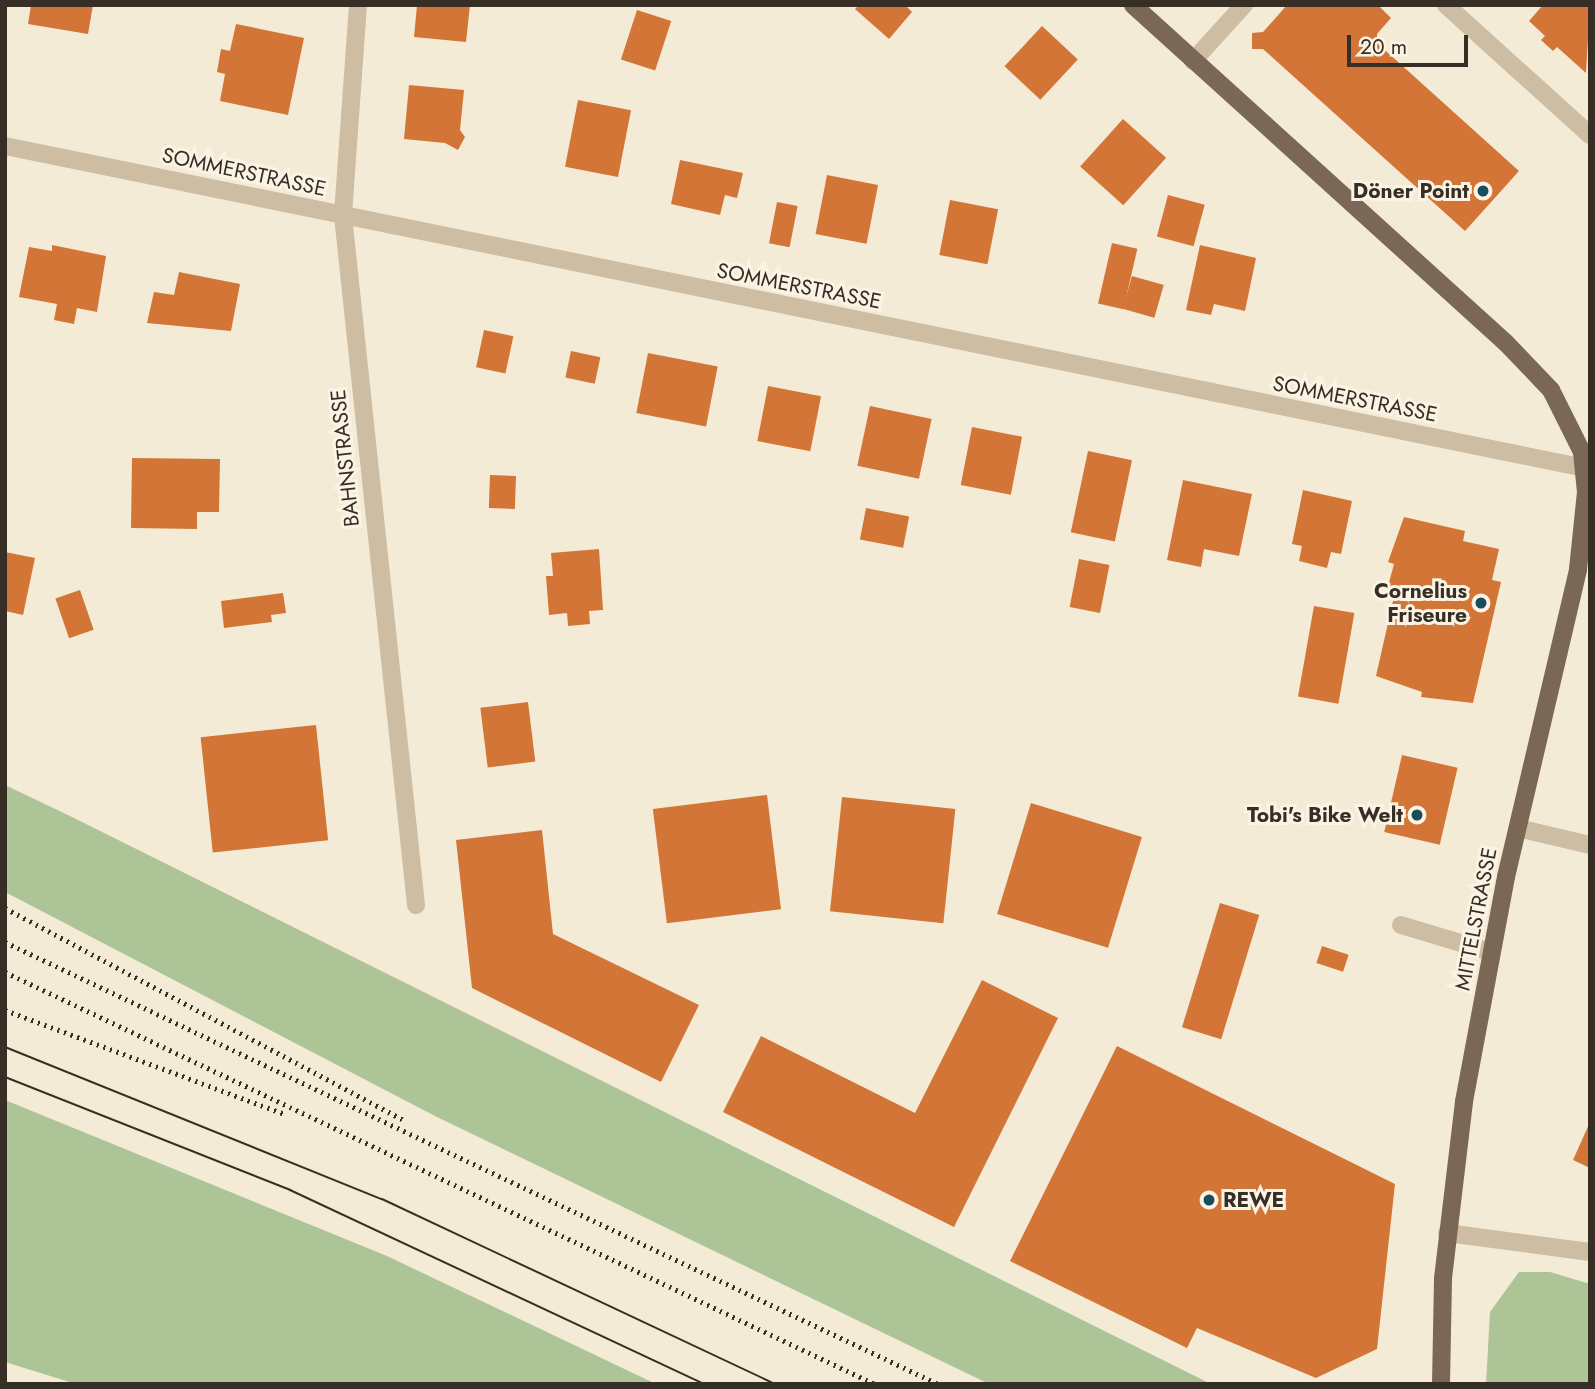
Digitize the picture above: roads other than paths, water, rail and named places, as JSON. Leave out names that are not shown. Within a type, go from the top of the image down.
[{"type":"main road","points":[[1133,5],[1539,376],[1571,421],[1587,468]]},
{"type":"main road","name":"MITTELSTRASSE","points":[[1441,1384],[1447,1233],[1491,952],[1578,570],[1587,468]]},
{"type":"street","name":"BAHNSTRASSE","points":[[358,5],[343,216],[416,905]]},
{"type":"street","points":[[1193,61],[1244,5]]},
{"type":"street","points":[[1446,5],[1590,135]]},
{"type":"street","name":"SOMMERSTRASSE","points":[[5,146],[1587,468]]},
{"type":"street","points":[[1518,828],[1590,845]]},
{"type":"street","points":[[1401,925],[1491,952]]},
{"type":"street","points":[[1447,1233],[1590,1252]]},
{"type":"tram line","points":[[5,1047],[382,1199],[775,1384]]},
{"type":"tram line","points":[[5,1077],[290,1190],[704,1384]]},
{"type":"railway","points":[[5,908],[404,1120]]},
{"type":"railway","points":[[5,942],[938,1384]]},
{"type":"railway","points":[[5,972],[875,1384]]},
{"type":"railway","points":[[5,1010],[284,1114]]},
{"type":"place","name":"Döner Point","points":[[1483,191]]},
{"type":"place","name":"Cornelius Friseure","points":[[1481,603]]},
{"type":"place","name":"Tobi's Bike Welt","points":[[1417,815]]},
{"type":"place","name":"REWE","points":[[1209,1200]]}]
